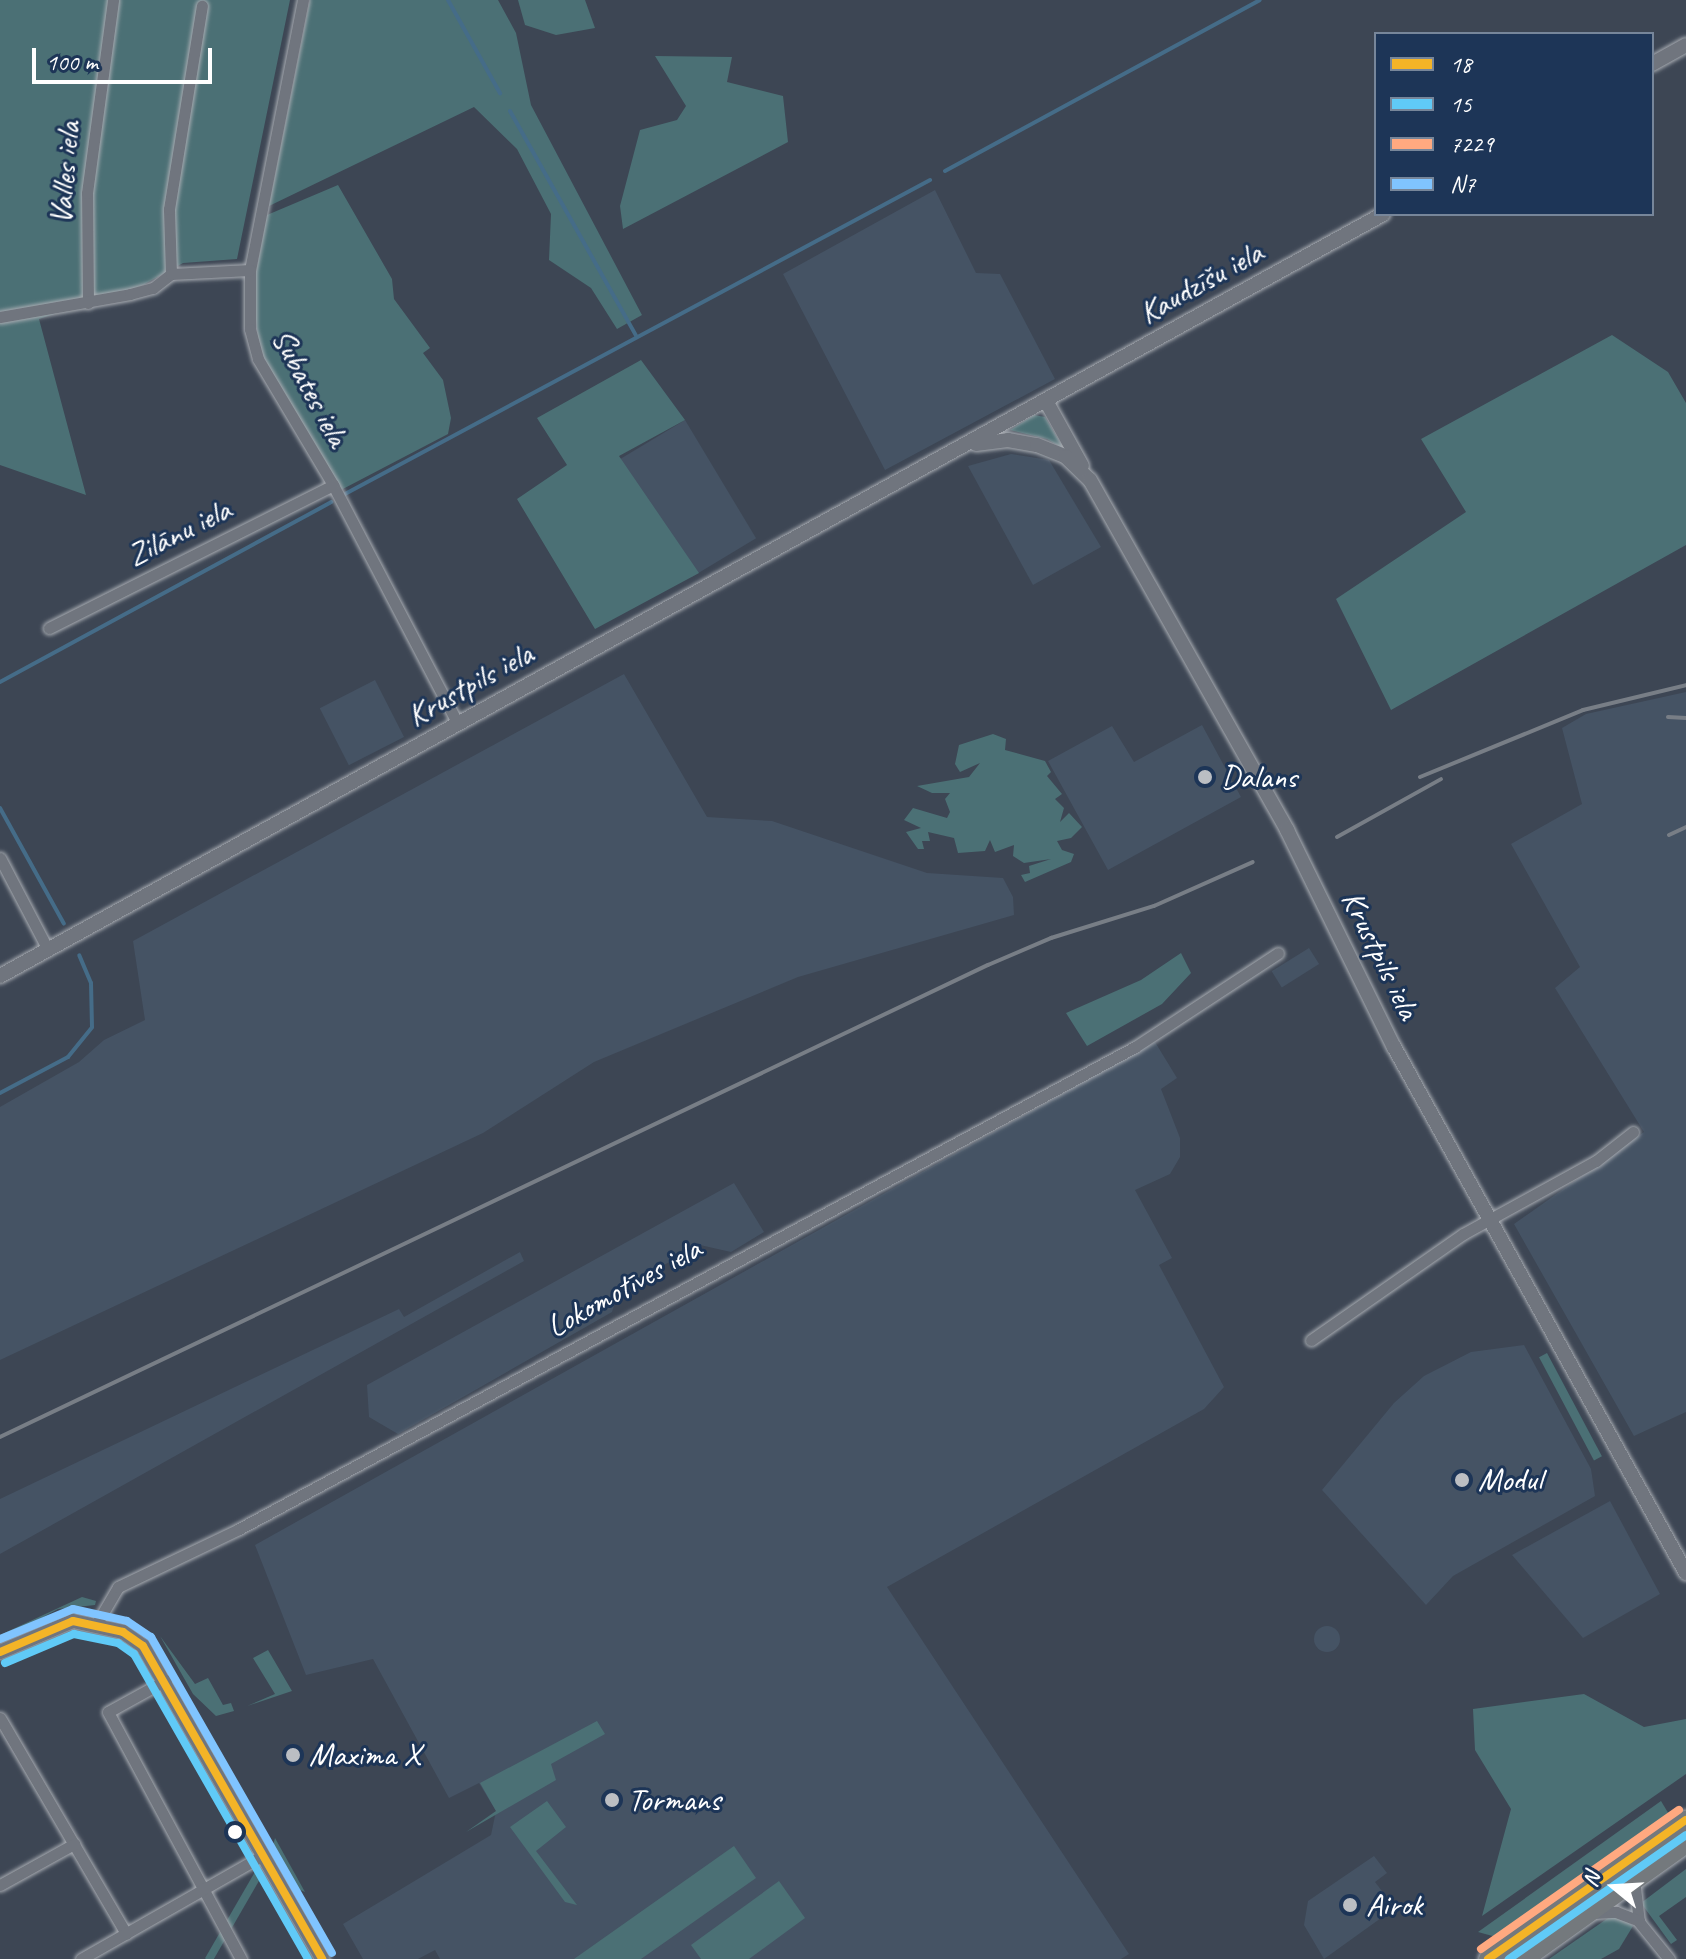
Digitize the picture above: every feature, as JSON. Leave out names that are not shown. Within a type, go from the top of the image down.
[{"type":"highway","points":[[1488,1959],[1686,1820]]},
{"type":"highway","points":[[1525,1959],[1686,1844]]},
{"type":"street","name":"Valles iela","points":[[88,303],[87,193],[113,0]]},
{"type":"street","name":"Subates iela","points":[[303,0],[250,270],[250,329],[258,359],[333,485],[458,724]]},
{"type":"street","points":[[171,274],[169,209],[202,6]]},
{"type":"street","points":[[1654,63],[1686,45]]},
{"type":"street","name":"Kaudzīšu iela","points":[[1046,401],[1379,216]]},
{"type":"street","points":[[0,317],[88,303],[153,288],[171,274],[250,270]]},
{"type":"street","points":[[1046,401],[1090,480]]},
{"type":"street","name":"Krustpils iela","points":[[0,976],[1046,401]]},
{"type":"street","name":"Krustpils iela","points":[[968,445],[1008,440],[1037,445],[1066,457],[1090,480],[1298,851],[1387,1034],[1686,1573]]},
{"type":"street","name":"Zilānu iela","points":[[49,628],[333,485]]},
{"type":"street","points":[[0,858],[48,950]]},
{"type":"street","name":"Lokomotīves iela","points":[[97,1623],[118,1587],[254,1521],[1135,1047],[1278,953]]},
{"type":"street","points":[[1311,1340],[1425,1258],[1596,1161],[1633,1132]]},
{"type":"street","points":[[0,1652],[58,1624],[97,1623],[133,1638],[166,1680],[322,1959]]},
{"type":"street","points":[[166,1680],[108,1712],[241,1959]]},
{"type":"street","points":[[0,1718],[126,1934]]},
{"type":"street","points":[[0,1885],[74,1844]]},
{"type":"street","points":[[81,1959],[263,1855]]},
{"type":"street","points":[[1634,1879],[1639,1922]]},
{"type":"street","points":[[1592,1914],[1616,1912],[1639,1922],[1669,1959]]},
{"type":"shaded area","points":[[935,190],[976,273],[1000,274],[1055,379],[885,470],[783,274]]},
{"type":"shaded area","points":[[685,420],[756,538],[691,577],[620,459]]},
{"type":"shaded area","points":[[1011,454],[1049,460],[1101,547],[1033,585],[968,466]]},
{"type":"shaded area","points":[[624,674],[707,817],[772,821],[927,873],[1003,878],[1013,897],[1014,915],[798,977],[594,1062],[483,1133],[0,1360],[0,1107],[79,1062],[104,1040],[145,1020],[133,941]]},
{"type":"shaded area","points":[[375,680],[404,737],[349,765],[320,708]]},
{"type":"shaded area","points":[[1686,692],[1686,1412],[1634,1436],[1514,1224],[1644,1132],[1555,988],[1580,967],[1511,844],[1582,804],[1562,728],[1586,714]]},
{"type":"shaded area","points":[[1202,725],[1241,797],[1108,870],[1048,761],[1112,726],[1134,762]]},
{"type":"shaded area","points":[[1309,948],[1319,964],[1282,987],[1272,971]]},
{"type":"shaded area","points":[[1155,1042],[1177,1078],[1161,1089],[1180,1138],[1180,1157],[1170,1174],[1135,1190],[1172,1258],[1159,1265],[1224,1387],[1204,1409],[887,1587],[1129,1954],[1121,1959],[440,1959],[435,1950],[418,1959],[363,1959],[343,1924],[491,1835],[496,1811],[479,1783],[449,1798],[373,1659],[306,1675],[255,1545]]},
{"type":"shaded area","points":[[734,1183],[764,1232],[731,1252],[700,1245],[619,1290],[612,1312],[398,1434],[369,1417],[367,1385]]},
{"type":"shaded area","points":[[520,1252],[524,1261],[0,1554],[0,1499],[399,1309],[404,1317]]},
{"type":"shaded area","name":"Modul","points":[[1524,1345],[1591,1469],[1595,1496],[1453,1576],[1426,1605],[1322,1490],[1394,1403],[1424,1376],[1471,1352]]},
{"type":"shaded area","name":"Modul","points":[[1610,1501],[1660,1594],[1583,1638],[1512,1555]]},
{"type":"shaded area","points":[[1327,1626],[1336,1630],[1340,1639],[1336,1648],[1327,1652],[1318,1648],[1314,1639],[1318,1630]]},
{"type":"shaded area","name":"Airok","points":[[1374,1856],[1387,1873],[1375,1882],[1395,1908],[1324,1959],[1304,1925],[1308,1901]]},
{"type":"green space","points":[[0,0],[290,0],[237,259],[183,263],[143,285],[39,319],[86,495],[0,465]]},
{"type":"green space","points":[[310,0],[498,0],[516,33],[531,105],[642,315],[617,329],[591,288],[549,260],[551,214],[517,149],[474,107],[269,206]]},
{"type":"green space","points":[[518,0],[585,0],[595,28],[556,35],[525,25]]},
{"type":"green space","points":[[655,56],[732,57],[727,82],[783,96],[788,142],[623,229],[620,206],[640,130],[677,120],[686,106]]},
{"type":"green space","points":[[338,185],[392,279],[394,299],[430,348],[423,353],[443,380],[451,418],[448,434],[339,491],[259,349],[253,289],[267,215]]},
{"type":"green space","points":[[1612,335],[1668,372],[1686,403],[1686,545],[1391,710],[1336,599],[1466,512],[1421,439]]},
{"type":"green space","points":[[641,360],[685,420],[619,456],[699,573],[595,629],[517,499],[567,465],[537,418]]},
{"type":"green space","points":[[1034,415],[1045,417],[1064,449],[1047,439],[1010,430]]},
{"type":"green space","points":[[993,734],[1006,739],[1005,750],[1045,761],[1051,772],[1047,776],[1062,794],[1055,799],[1064,808],[1060,822],[1069,813],[1082,827],[1071,838],[1057,841],[1062,850],[1074,854],[1071,862],[1025,882],[1021,875],[1030,873],[1029,866],[1051,859],[1024,863],[1013,856],[1014,845],[995,852],[990,840],[985,851],[958,853],[954,838],[928,832],[930,841],[922,841],[924,849],[918,849],[906,832],[921,828],[904,820],[913,808],[947,818],[950,812],[945,799],[950,793],[932,793],[917,786],[969,777],[980,763],[960,772],[955,764],[959,745]]},
{"type":"green space","points":[[1181,953],[1191,973],[1162,1004],[1087,1046],[1066,1013],[1141,980]]},
{"type":"green space","points":[[1547,1353],[1602,1456],[1594,1461],[1539,1357]]},
{"type":"green space","points":[[82,1597],[96,1601],[95,1605],[58,1609],[0,1640],[0,1635]]},
{"type":"green space","points":[[160,1636],[195,1684],[208,1678],[223,1705],[231,1703],[234,1711],[216,1716],[193,1694]]},
{"type":"green space","points":[[268,1650],[292,1691],[247,1706],[275,1694],[253,1658]]},
{"type":"green space","points":[[1584,1694],[1644,1727],[1686,1719],[1686,1774],[1482,1916],[1511,1809],[1475,1750],[1473,1709]]},
{"type":"green space","points":[[597,1721],[605,1734],[551,1764],[556,1780],[466,1832],[496,1811],[480,1783]]},
{"type":"green space","points":[[547,1801],[566,1827],[536,1851],[577,1905],[565,1902],[510,1827]]},
{"type":"green space","points":[[1661,1801],[1670,1816],[1632,1848],[1496,1937],[1478,1932]]},
{"type":"green space","points":[[275,1838],[305,1892],[293,1887],[272,1850]]},
{"type":"green space","points":[[734,1846],[756,1878],[641,1959],[574,1959]]},
{"type":"green space","points":[[1686,1869],[1686,1897],[1659,1916],[1677,1940],[1671,1944],[1641,1903]]},
{"type":"green space","points":[[256,1870],[263,1874],[214,1959],[205,1958]]},
{"type":"green space","points":[[779,1881],[805,1918],[749,1959],[701,1959],[691,1945]]},
{"type":"green space","points":[[1608,1918],[1623,1918],[1633,1926],[1619,1949],[1601,1959],[1549,1959]]},
{"type":"waterway","points":[[448,0],[500,93]]},
{"type":"waterway","points":[[945,171],[1260,0]]},
{"type":"waterway","points":[[510,111],[637,337]]},
{"type":"waterway","points":[[345,494],[930,180]]},
{"type":"waterway","points":[[0,682],[331,502]]},
{"type":"waterway","points":[[0,808],[64,924]]},
{"type":"waterway","points":[[0,1093],[68,1057],[92,1027],[91,983],[79,955]]},
{"type":"railway","points":[[1420,777],[1583,710],[1686,685]]},
{"type":"railway","points":[[1668,717],[1686,718]]},
{"type":"railway","points":[[1337,837],[1441,779]]},
{"type":"railway","points":[[1669,835],[1686,827]]},
{"type":"railway","points":[[0,1437],[988,965],[1051,938],[1154,906],[1253,862]]},
{"type":"transit line","name":"N7","points":[[0,1639],[73,1609],[127,1621],[151,1637],[332,1953]]},
{"type":"transit line","name":"18","points":[[0,1652],[73,1621],[123,1632],[143,1646],[322,1959]]},
{"type":"transit line","name":"15","points":[[5,1663],[74,1634],[118,1643],[134,1654],[308,1959]]},
{"type":"transit line","name":"7229","points":[[1481,1949],[1679,1810]]},
{"type":"transit line","name":"18","points":[[1488,1959],[1686,1820]]},
{"type":"transit line","name":"15","points":[[1509,1959],[1686,1835]]},
{"type":"place","name":"Dalans","points":[[1205,777]]},
{"type":"place","name":"Modul","points":[[1462,1480]]},
{"type":"place","name":"Maxima X","points":[[293,1755]]},
{"type":"place","name":"Tormans","points":[[612,1800]]},
{"type":"place","name":"Airok","points":[[1350,1905]]}]
